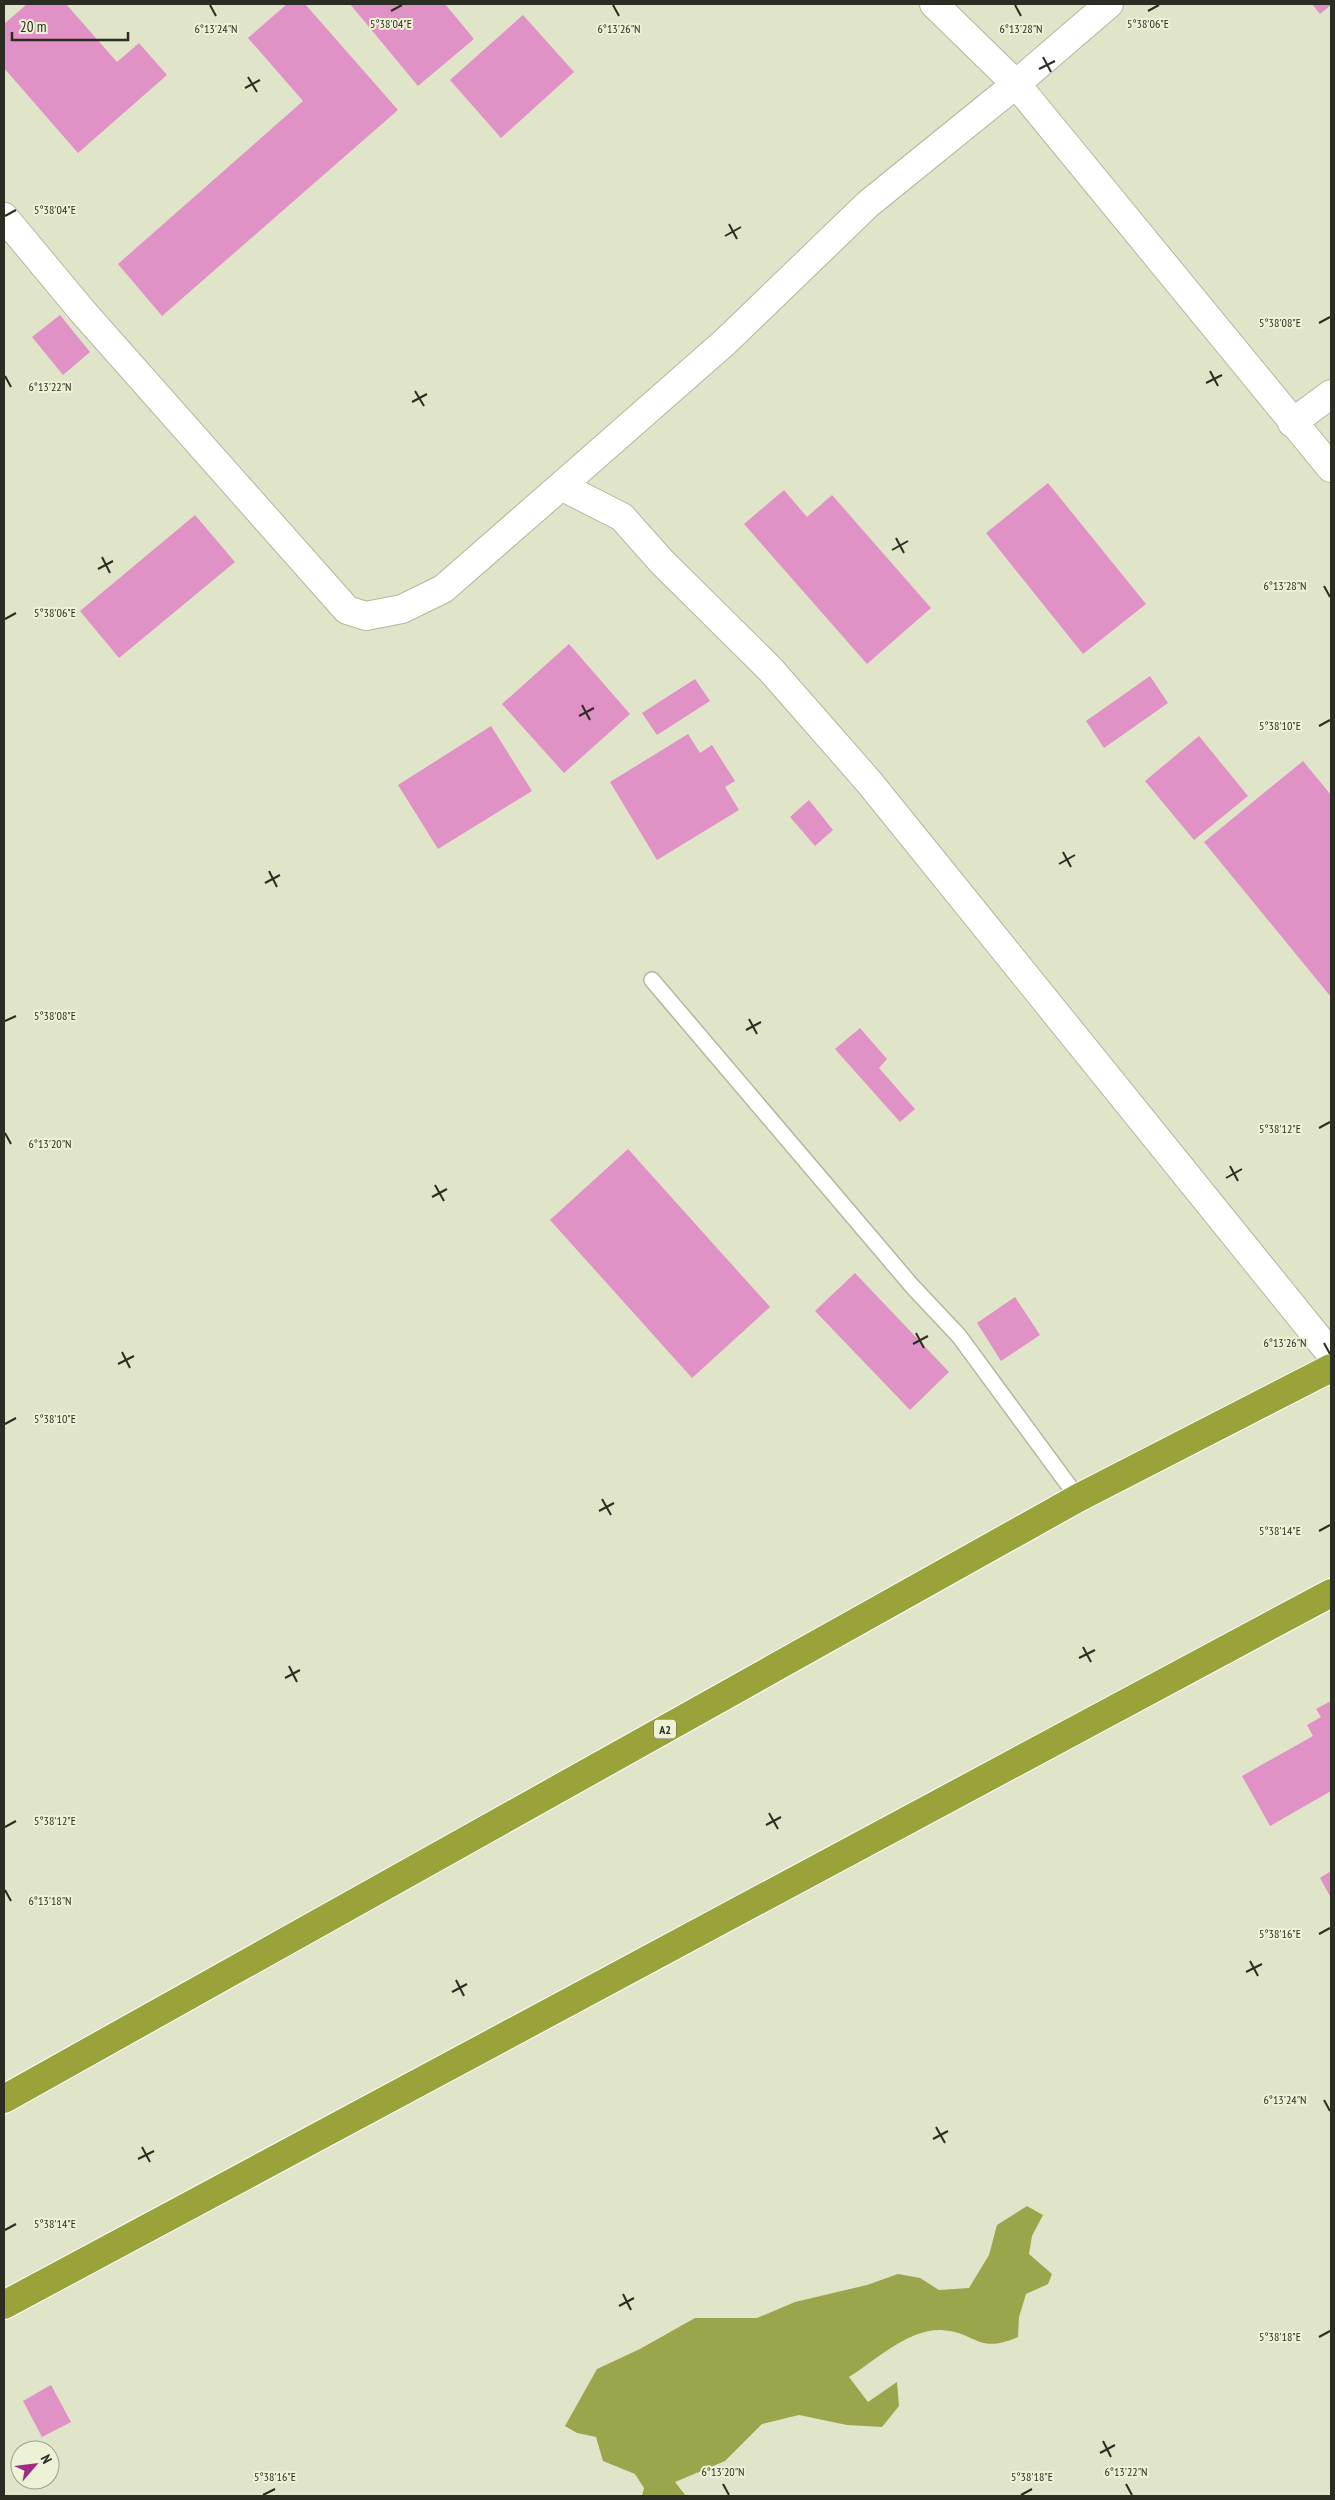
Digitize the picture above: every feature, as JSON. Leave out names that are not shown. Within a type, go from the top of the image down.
[{"type":"highway","name":"A2","points":[[4,2099],[1078,1498],[1331,1368]]},
{"type":"highway","points":[[4,2305],[1331,1593]]},
{"type":"street","points":[[934,4],[1016,84],[1292,423],[1331,468]]},
{"type":"street","points":[[4,217],[83,312],[347,610],[366,616],[402,609],[443,589],[725,342],[868,204],[1016,84],[1109,4]]},
{"type":"street","points":[[1292,423],[1331,394]]},
{"type":"street","points":[[561,486],[622,517],[662,562],[770,670],[868,782],[1331,1354]]},
{"type":"lane","points":[[652,980],[912,1286],[959,1336],[1078,1498]]},
{"type":"shaded area","points":[[1027,2206],[1043,2215],[1032,2236],[1029,2254],[1052,2274],[1048,2284],[1026,2294],[1019,2317],[1018,2337],[994,2344],[941,2330],[916,2335],[893,2347],[849,2377],[868,2402],[897,2382],[899,2406],[882,2427],[847,2425],[799,2415],[762,2424],[725,2461],[675,2482],[686,2496],[642,2496],[644,2488],[635,2474],[603,2461],[596,2437],[577,2433],[565,2426],[597,2369],[640,2349],[695,2318],[757,2318],[795,2302],[867,2285],[898,2274],[920,2278],[939,2290],[969,2288],[989,2255],[997,2225]]},
{"type":"building","points":[[27,4],[66,4],[117,62],[139,43],[167,75],[78,153],[4,68],[4,24]]},
{"type":"building","points":[[287,4],[305,4],[398,110],[162,316],[118,264],[303,101],[248,38]]},
{"type":"building","points":[[350,4],[445,4],[474,39],[418,86]]},
{"type":"building","points":[[1312,4],[1331,4],[1331,5],[1320,14]]},
{"type":"building","points":[[523,15],[574,72],[501,138],[450,80]]},
{"type":"building","points":[[60,315],[90,352],[63,375],[32,337]]},
{"type":"building","points":[[1048,483],[1146,604],[1083,654],[986,533]]},
{"type":"building","points":[[784,490],[807,517],[832,495],[931,608],[867,664],[744,524]]},
{"type":"building","points":[[195,515],[235,562],[119,658],[80,611]]},
{"type":"building","points":[[569,644],[630,714],[564,773],[502,704]]},
{"type":"building","points":[[1150,676],[1168,703],[1104,748],[1086,721]]},
{"type":"building","points":[[695,679],[710,701],[657,735],[642,713]]},
{"type":"building","points":[[491,726],[532,791],[438,849],[398,785]]},
{"type":"building","points":[[688,734],[700,753],[712,745],[735,781],[725,787],[739,810],[657,860],[610,782]]},
{"type":"building","points":[[1199,736],[1248,796],[1194,840],[1145,781]]},
{"type":"building","points":[[1303,761],[1331,795],[1331,997],[1204,842]]},
{"type":"building","points":[[809,800],[833,830],[815,846],[790,817]]},
{"type":"building","points":[[860,1028],[887,1059],[879,1068],[915,1109],[900,1122],[835,1049]]},
{"type":"building","points":[[628,1149],[770,1307],[692,1378],[550,1220]]},
{"type":"building","points":[[855,1273],[949,1372],[910,1410],[815,1311]]},
{"type":"building","points":[[1015,1297],[1040,1335],[1001,1361],[977,1323]]},
{"type":"building","points":[[1331,1701],[1331,1791],[1270,1826],[1242,1776],[1313,1736],[1307,1725],[1321,1717],[1316,1709]]},
{"type":"building","points":[[1331,1871],[1331,1898],[1320,1878]]},
{"type":"building","points":[[51,2385],[71,2422],[42,2437],[23,2401]]}]
